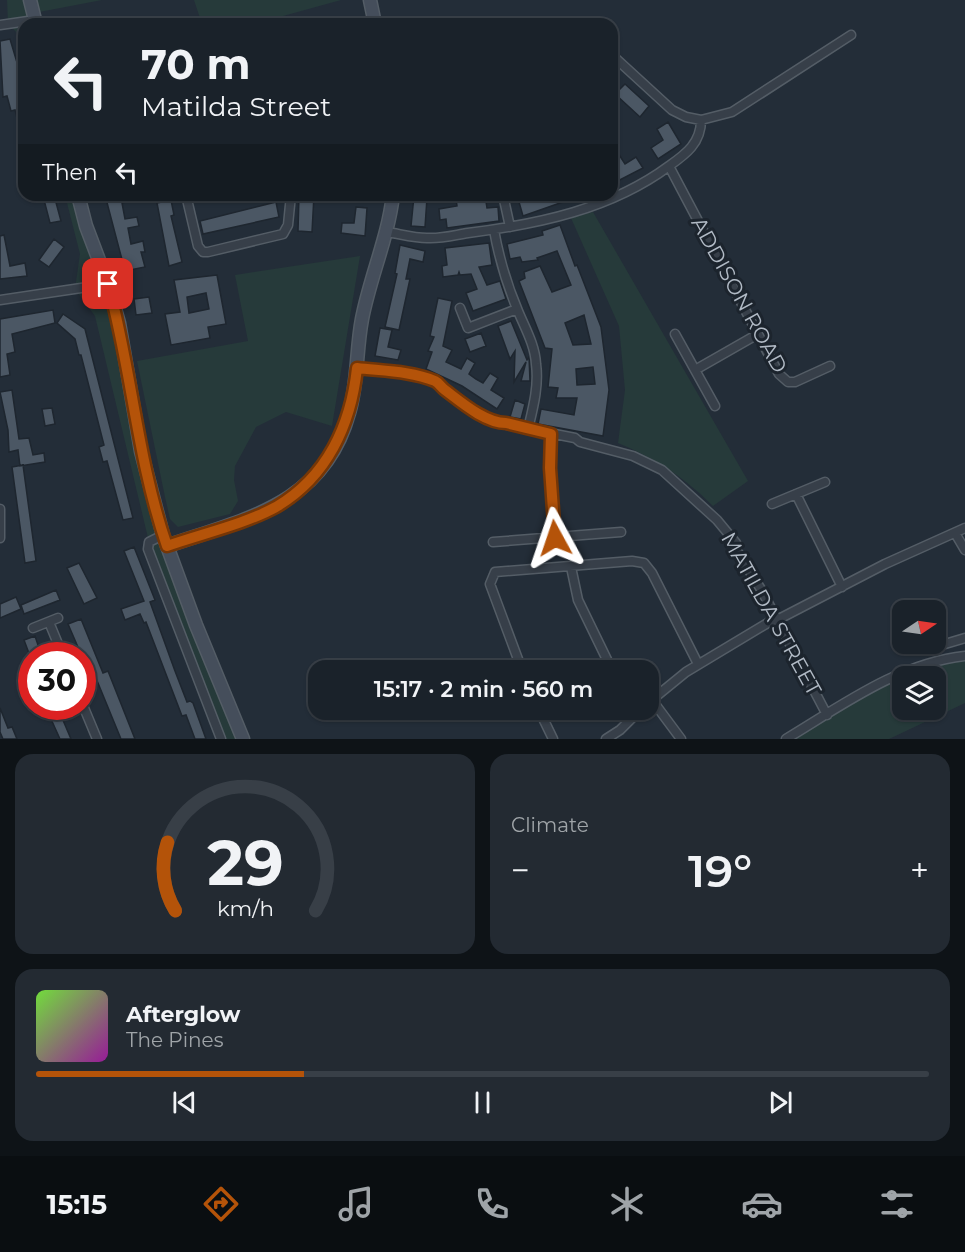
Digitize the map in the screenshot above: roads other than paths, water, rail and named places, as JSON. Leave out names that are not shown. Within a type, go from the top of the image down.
[{"type":"street","points":[[30,0],[34,18]]},
{"type":"street","points":[[369,0],[374,18]]},
{"type":"street","points":[[0,25],[18,23]]},
{"type":"street","points":[[618,60],[672,110],[686,117],[701,120],[732,112],[851,36]]},
{"type":"street","points":[[618,194],[635,189],[687,154],[696,144],[701,120]]},
{"type":"street","name":"ADDISON ROAD","points":[[669,166],[779,374],[788,382],[795,382],[830,366]]},
{"type":"street","points":[[80,201],[119,323],[141,451],[165,540],[200,636],[243,739]]},
{"type":"street","points":[[187,201],[198,246],[203,252],[282,234],[288,225],[290,201]]},
{"type":"street","points":[[221,739],[148,549],[149,542],[165,540],[263,513],[300,489],[325,462],[340,436],[349,413],[357,368],[362,317],[387,232],[392,201]]},
{"type":"street","points":[[504,201],[510,227]]},
{"type":"street","points":[[387,232],[429,238],[494,230],[582,211],[600,201]]},
{"type":"street","points":[[494,230],[499,254],[517,309],[534,349],[537,365],[534,402],[528,429]]},
{"type":"street","points":[[0,300],[108,284]]},
{"type":"street","points":[[460,308],[468,328],[517,309]]},
{"type":"street","points":[[675,334],[715,406]]},
{"type":"street","points":[[695,370],[758,334]]},
{"type":"street","name":"MATILDA STREET","points":[[357,368],[416,374],[438,383],[442,389],[498,423],[575,438],[580,442],[627,454],[648,462],[674,479],[717,520],[736,543],[737,551],[777,619],[827,715]]},
{"type":"street","points":[[551,434],[550,468],[555,538]]},
{"type":"street","points":[[772,504],[825,482]]},
{"type":"street","points":[[796,494],[842,587]]},
{"type":"street","points":[[0,509],[0,538]]},
{"type":"street","points":[[659,694],[698,664],[777,619],[885,564],[965,528]]},
{"type":"street","points":[[494,542],[621,532]]},
{"type":"street","points":[[955,533],[965,550]]},
{"type":"street","points":[[518,660],[490,584],[495,572],[632,561],[644,563],[652,573],[698,664]]},
{"type":"street","points":[[571,567],[578,600],[607,660]]},
{"type":"street","points":[[33,628],[58,618]]},
{"type":"street","points":[[49,622],[57,642]]},
{"type":"street","points":[[946,644],[965,638]]},
{"type":"street","points":[[786,739],[882,682],[910,669],[965,656]]},
{"type":"street","points":[[659,712],[681,739]]},
{"type":"street","points":[[89,720],[97,739]]},
{"type":"street","points":[[544,720],[553,739]]},
{"type":"street","points":[[606,739],[620,730],[629,720]]}]
